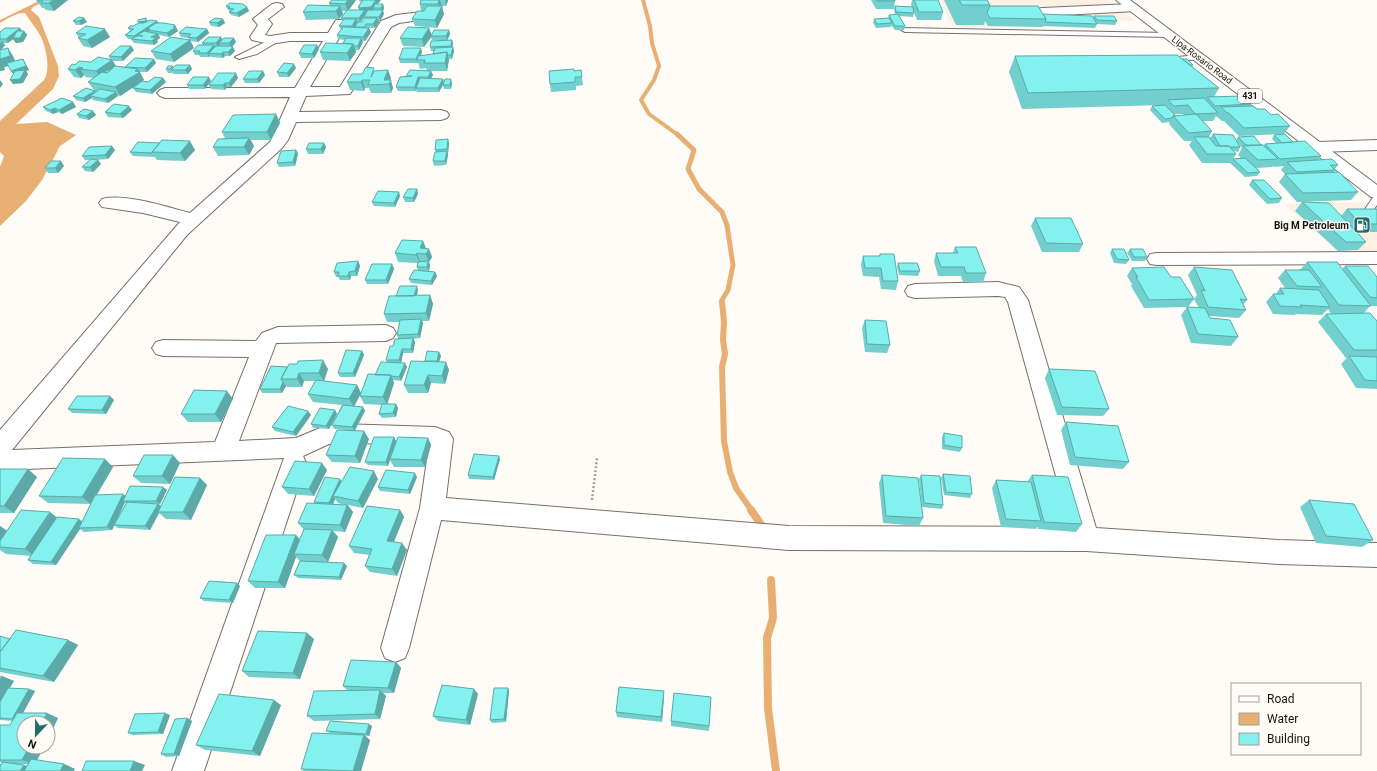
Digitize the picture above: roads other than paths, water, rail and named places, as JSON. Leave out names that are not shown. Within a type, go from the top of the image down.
[{"type":"street","points":[[1042,12],[1127,4]]},
{"type":"street","name":"Lipa-Rosario Road","points":[[1127,4],[1377,193]]},
{"type":"street","points":[[277,7],[260,19],[265,24],[257,37],[261,39],[278,40],[290,37],[332,37]]},
{"type":"street","points":[[165,93],[345,91],[386,24],[396,19],[422,16]]},
{"type":"street","points":[[0,447],[158,258],[193,220],[276,145],[280,140],[300,92],[340,23]]},
{"type":"street","points":[[289,117],[441,115]]},
{"type":"street","points":[[1318,147],[1377,145]]},
{"type":"street","points":[[108,203],[143,207],[193,220]]},
{"type":"street","points":[[1158,260],[1377,258]]},
{"type":"street","points":[[915,291],[998,289],[1012,292],[1018,300],[1086,539]]},
{"type":"street","points":[[223,451],[263,349],[269,338],[278,335],[386,333]]},
{"type":"street","points":[[163,348],[263,349]]},
{"type":"street","points":[[0,457],[3,460],[299,448],[325,435],[340,433],[435,437],[441,439],[432,508],[395,648]]},
{"type":"street","points":[[188,771],[299,448]]},
{"type":"street","points":[[432,508],[789,538],[1086,539],[1279,552],[1377,555]]},
{"type":"lane","points":[[905,30],[1168,35]]},
{"type":"lane","points":[[239,57],[254,52],[278,40]]},
{"type":"lane","points":[[1161,60],[1198,57]]},
{"type":"lane","points":[[1364,217],[1377,198]]},
{"type":"water","points":[[41,0],[47,0],[33,7],[31,10],[39,17],[58,66],[59,76],[53,89],[16,124],[47,122],[76,135],[60,146],[42,180],[26,201],[0,226],[0,167],[4,156],[0,152],[0,121],[44,80],[47,65],[45,47],[41,37],[25,13],[15,15],[0,23],[0,20]]},
{"type":"waterway","points":[[643,0],[650,26],[652,43],[659,66],[654,80],[641,100],[649,114],[678,135]]},
{"type":"waterway","points":[[677,134],[694,150],[688,169],[699,189],[722,212],[727,225],[733,265],[728,290],[722,302]]},
{"type":"waterway","points":[[722,302],[725,354],[722,367],[724,441],[730,472],[736,488],[752,511]]},
{"type":"waterway","points":[[751,510],[762,526]]},
{"type":"waterway","points":[[771,580],[773,618],[767,638],[768,708],[776,771]]},
{"type":"place","name":"Big M Petroleum","points":[[1362,225]]}]
